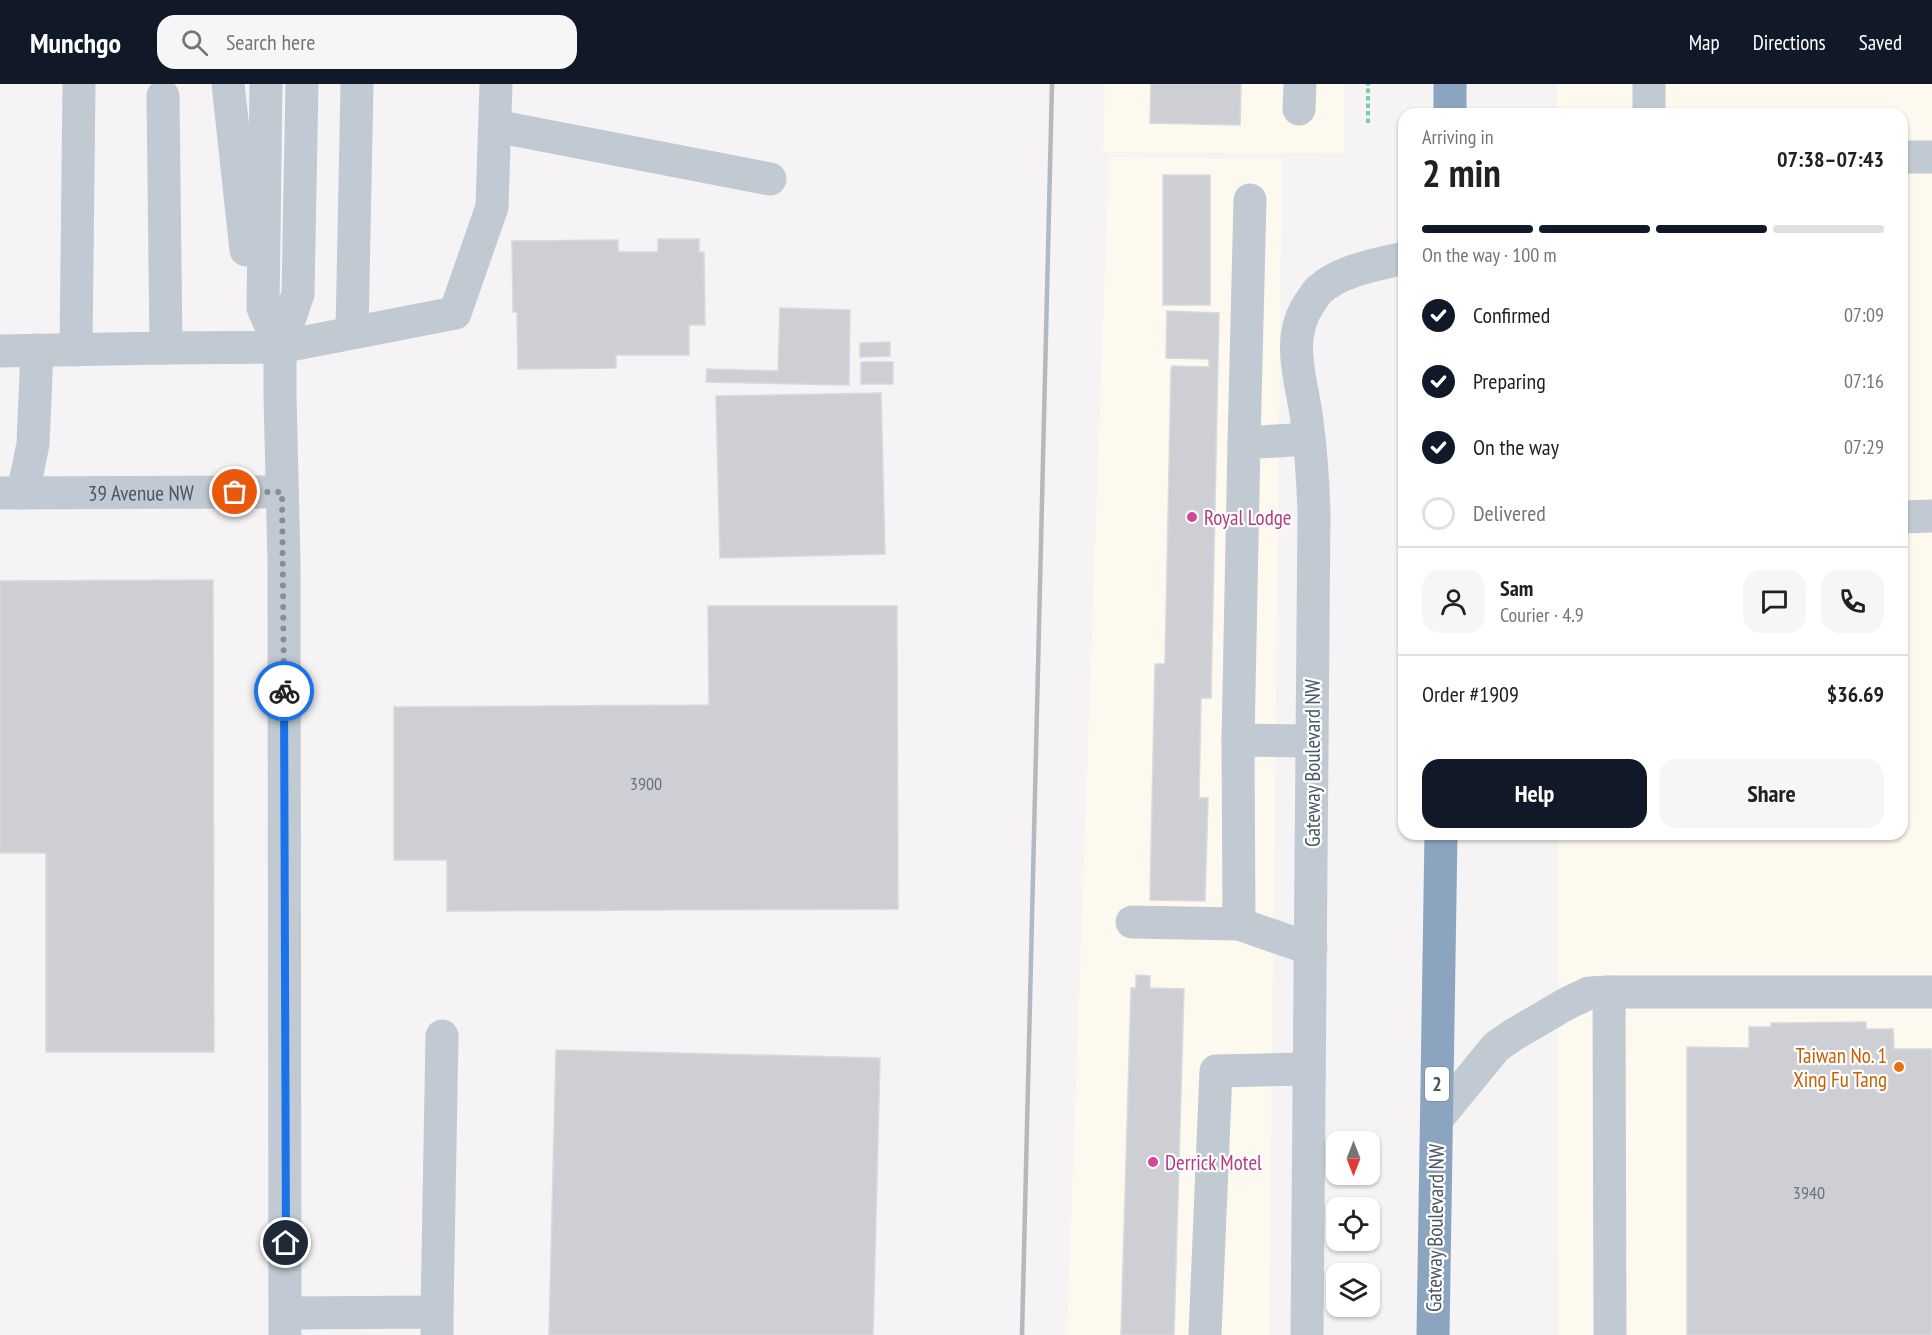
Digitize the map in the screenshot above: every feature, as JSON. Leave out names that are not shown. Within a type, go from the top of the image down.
[{"type":"highway","points":[[1450,84],[1450,108]]},
{"type":"highway","name":"Gateway Boulevard NW","points":[[1433,1335],[1441,840]]},
{"type":"street","points":[[76,350],[79,84]]},
{"type":"street","points":[[228,84],[249,278],[280,347]]},
{"type":"street","points":[[263,308],[266,84]]},
{"type":"street","points":[[302,84],[298,294],[280,347],[286,1324],[437,1323],[442,1036]]},
{"type":"street","points":[[352,333],[357,84]]},
{"type":"street","points":[[0,351],[280,347],[455,313],[492,207],[496,84]]},
{"type":"street","points":[[1648,108],[1649,84]]},
{"type":"street","points":[[163,96],[166,348]]},
{"type":"street","points":[[495,126],[770,180]]},
{"type":"street","points":[[1908,157],[1932,157]]},
{"type":"street","points":[[1239,924],[1238,740],[1250,200]]},
{"type":"street","name":"Gateway Boulevard NW","points":[[1307,1335],[1314,512],[1309,439],[1296,352],[1297,331],[1305,309],[1318,290],[1341,276],[1398,260]]},
{"type":"street","points":[[11,493],[33,444],[37,350]]},
{"type":"street","points":[[1244,443],[1309,439]]},
{"type":"street","name":"39 Avenue NW","points":[[11,493],[282,492]]},
{"type":"street","points":[[1908,516],[1932,516]]},
{"type":"street","points":[[1238,740],[1312,741]]},
{"type":"street","points":[[1132,922],[1239,924],[1311,949]]},
{"type":"street","points":[[1437,1119],[1496,1047],[1512,1035],[1566,1004],[1599,993],[1932,992]]},
{"type":"street","points":[[1599,993],[1610,1335]]},
{"type":"street","points":[[1205,1335],[1216,1071],[1309,1069]]},
{"type":"path","points":[[1368,84],[1368,123]]},
{"type":"shaded area","points":[[1105,84],[1344,84],[1344,153],[1103,152]]},
{"type":"shaded area","points":[[1557,84],[1932,84],[1932,1335],[1559,1335],[1558,840],[1908,840],[1908,108],[1557,108]]},
{"type":"shaded area","points":[[1109,157],[1282,159],[1269,1335],[1067,1335]]},
{"type":"building","points":[[1151,84],[1241,84],[1240,125],[1150,123]]},
{"type":"building","points":[[1163,175],[1210,175],[1210,305],[1163,305]]},
{"type":"building","points":[[658,239],[699,239],[699,252],[704,252],[705,325],[689,325],[689,355],[616,355],[616,368],[518,369],[517,312],[513,312],[512,241],[618,240],[618,252],[658,252]]},
{"type":"building","points":[[780,308],[850,310],[849,385],[706,382],[707,369],[778,371]]},
{"type":"building","name":"Royal Lodge","points":[[1167,311],[1219,313],[1211,698],[1201,698],[1199,798],[1208,798],[1205,901],[1150,900],[1155,664],[1165,664],[1171,371],[1172,366],[1209,367],[1209,359],[1166,358]]},
{"type":"building","points":[[890,342],[890,356],[860,357],[860,343]]},
{"type":"building","points":[[861,362],[893,362],[893,384],[861,384]]},
{"type":"building","points":[[881,393],[885,554],[720,558],[716,396]]},
{"type":"building","points":[[213,580],[214,1052],[46,1052],[46,853],[0,853],[0,581]]},
{"type":"building","points":[[708,606],[897,606],[898,909],[447,911],[447,860],[394,860],[394,707],[709,705]]},
{"type":"building","name":"Derrick Motel","points":[[1136,975],[1150,976],[1150,988],[1184,989],[1174,1335],[1121,1335],[1131,988],[1136,988]]},
{"type":"building","points":[[1866,1022],[1866,1029],[1893,1029],[1894,1049],[1932,1049],[1932,1335],[1687,1335],[1687,1047],[1749,1048],[1749,1027],[1771,1027],[1771,1023]]},
{"type":"building","points":[[556,1050],[880,1058],[873,1335],[549,1335]]},
{"type":"railway","points":[[1022,1335],[1052,84]]},
{"type":"way so far","points":[[235,492],[282,492],[284,691]]},
{"type":"place","name":"Royal Lodge","points":[[1192,517]]},
{"type":"place","name":"Taiwan No. 1 Xing Fu Tang","points":[[1899,1067]]},
{"type":"place","name":"Derrick Motel","points":[[1153,1162]]},
{"type":"route","points":[[284,691],[286,1243]]}]
